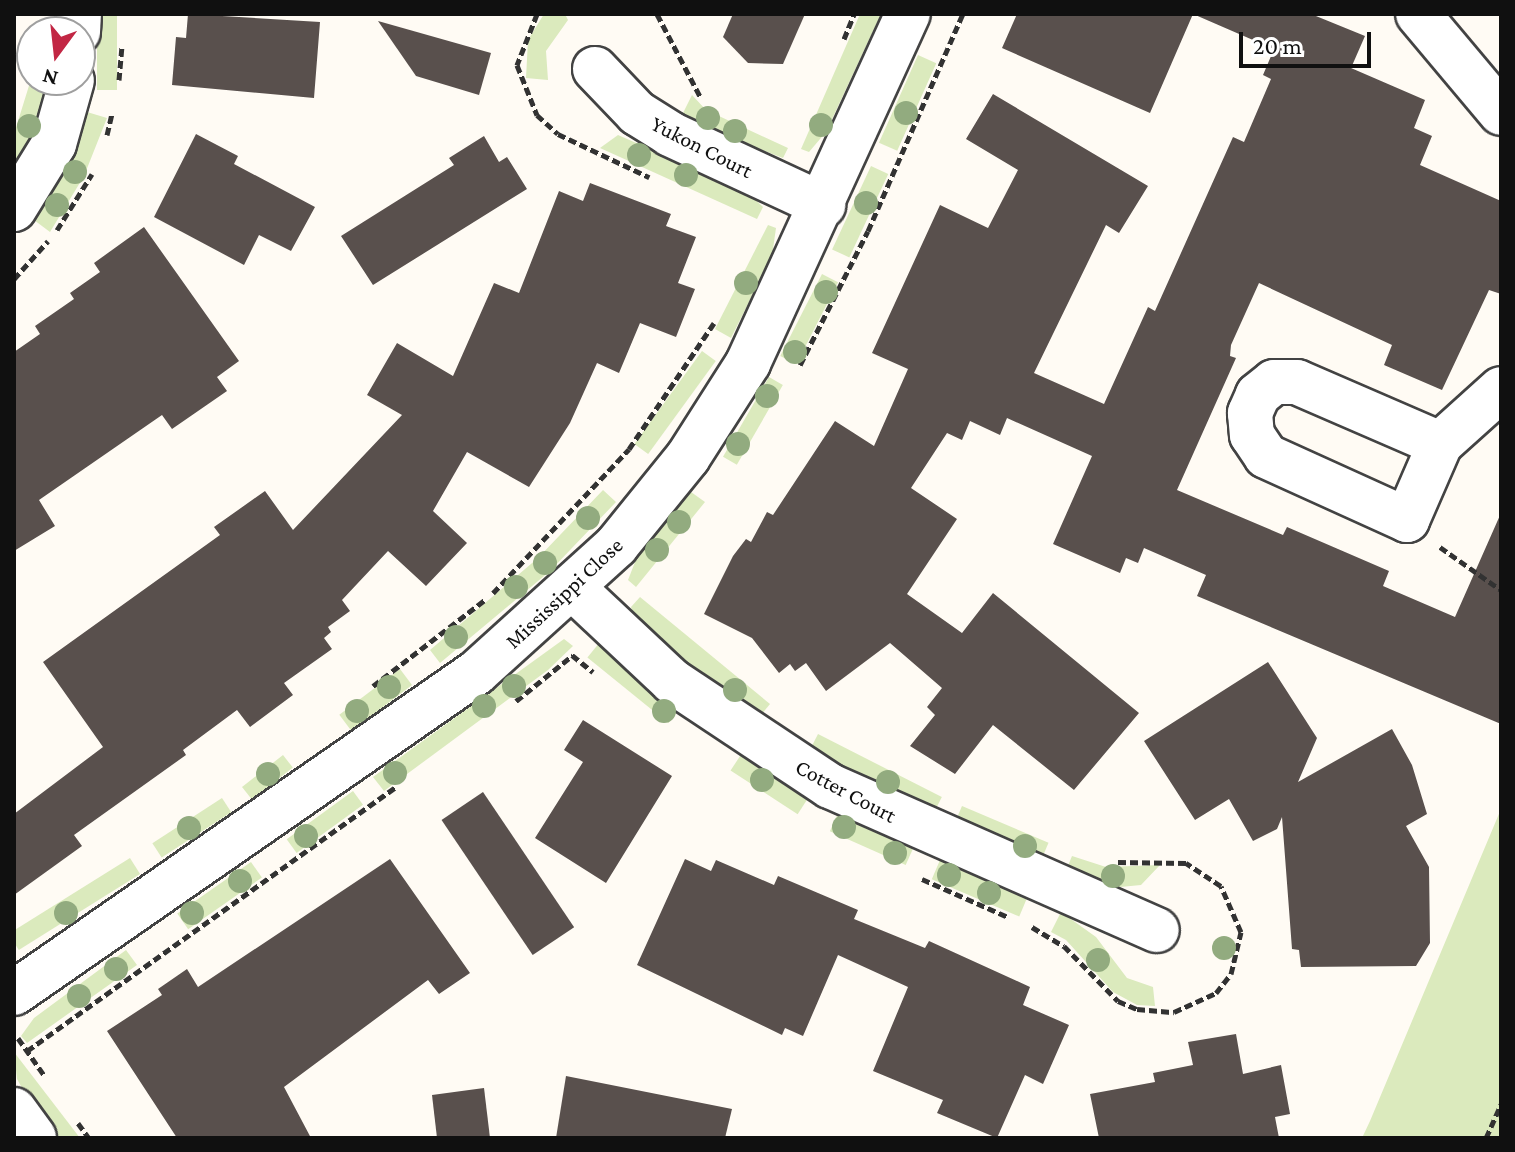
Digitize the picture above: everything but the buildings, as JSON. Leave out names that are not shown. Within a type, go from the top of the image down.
[{"type":"street","name":"Mississippi Close","points":[[14,993],[477,672],[574,589],[654,502],[720,410],[774,315],[908,14]]},
{"type":"street","points":[[1418,14],[1501,113]]},
{"type":"street","name":"Yukon Court","points":[[595,69],[637,113],[670,134],[823,205]]},
{"type":"street","points":[[14,209],[54,144],[68,96]]},
{"type":"street","points":[[1440,444],[1501,389]]},
{"type":"street","name":"Cotter Court","points":[[574,589],[672,681],[830,786],[1157,930]]},
{"type":"street","points":[[14,1110],[34,1138]]},
{"type":"path","points":[[657,14],[691,87],[711,104]]},
{"type":"path","points":[[365,692],[459,621],[533,554],[629,449],[720,312]]},
{"type":"path","points":[[1429,540],[1501,590]]},
{"type":"path","points":[[502,711],[572,655]]},
{"type":"path","points":[[18,1038],[27,1051],[400,784]]},
{"type":"path","points":[[1486,1138],[1501,1104]]},
{"type":"green space","points":[[97,14],[117,14],[117,90],[97,90]]},
{"type":"green space","points":[[544,14],[565,14],[568,20],[546,51],[548,80],[526,78],[528,40]]},
{"type":"green space","points":[[860,14],[881,14],[826,132],[809,152],[801,149]]},
{"type":"green space","points":[[918,55],[936,63],[897,151],[879,143]]},
{"type":"green space","points":[[692,95],[706,110],[788,148],[783,158],[692,123],[683,113]]},
{"type":"green space","points":[[26,96],[48,96],[14,180],[14,134]]},
{"type":"green space","points":[[87,112],[107,118],[84,176],[50,232],[34,220],[66,168]]},
{"type":"green space","points":[[618,135],[746,191],[763,207],[757,219],[600,148]]},
{"type":"green space","points":[[871,166],[888,174],[849,257],[832,249]]},
{"type":"green space","points":[[768,225],[776,228],[772,256],[731,338],[715,329]]},
{"type":"green space","points":[[822,274],[838,282],[796,364],[780,356]]},
{"type":"green space","points":[[702,351],[716,361],[648,454],[634,444]]},
{"type":"green space","points":[[769,377],[783,385],[737,465],[723,457]]},
{"type":"green space","points":[[603,490],[616,502],[550,571],[440,663],[430,650],[538,558]]},
{"type":"green space","points":[[691,492],[705,502],[636,587],[628,580],[637,557]]},
{"type":"green space","points":[[640,597],[770,704],[756,721],[634,616],[631,607]]},
{"type":"green space","points":[[564,639],[573,646],[548,670],[384,791],[373,777]]},
{"type":"green space","points":[[600,642],[681,707],[668,723],[587,658]]},
{"type":"green space","points":[[400,669],[412,685],[351,731],[339,715]]},
{"type":"green space","points":[[818,734],[942,797],[932,816],[808,753]]},
{"type":"green space","points":[[742,753],[809,797],[798,814],[731,771]]},
{"type":"green space","points":[[283,755],[293,768],[252,800],[242,787]]},
{"type":"green space","points":[[353,791],[363,805],[297,853],[287,839]]},
{"type":"green space","points":[[222,798],[231,812],[162,857],[152,843]]},
{"type":"green space","points":[[962,806],[1049,843],[1040,862],[954,825]]},
{"type":"green space","points":[[1501,809],[1501,1138],[1362,1138],[1370,1121]]},
{"type":"green space","points":[[838,813],[914,847],[906,865],[830,831]]},
{"type":"green space","points":[[1072,856],[1106,867],[1160,865],[1141,885],[1110,888],[1065,873]]},
{"type":"green space","points":[[130,858],[140,874],[19,950],[14,942],[14,930]]},
{"type":"green space","points":[[940,860],[1027,897],[1019,916],[932,879]]},
{"type":"green space","points":[[251,862],[262,878],[188,929],[177,914]]},
{"type":"green space","points":[[1061,912],[1096,937],[1127,978],[1153,987],[1155,1006],[1137,1005],[1113,992],[1066,940],[1051,932]]},
{"type":"green space","points":[[126,950],[137,965],[27,1043],[21,1036],[34,1018]]},
{"type":"green space","points":[[14,1052],[80,1138],[59,1138],[27,1097],[17,1079]]}]
